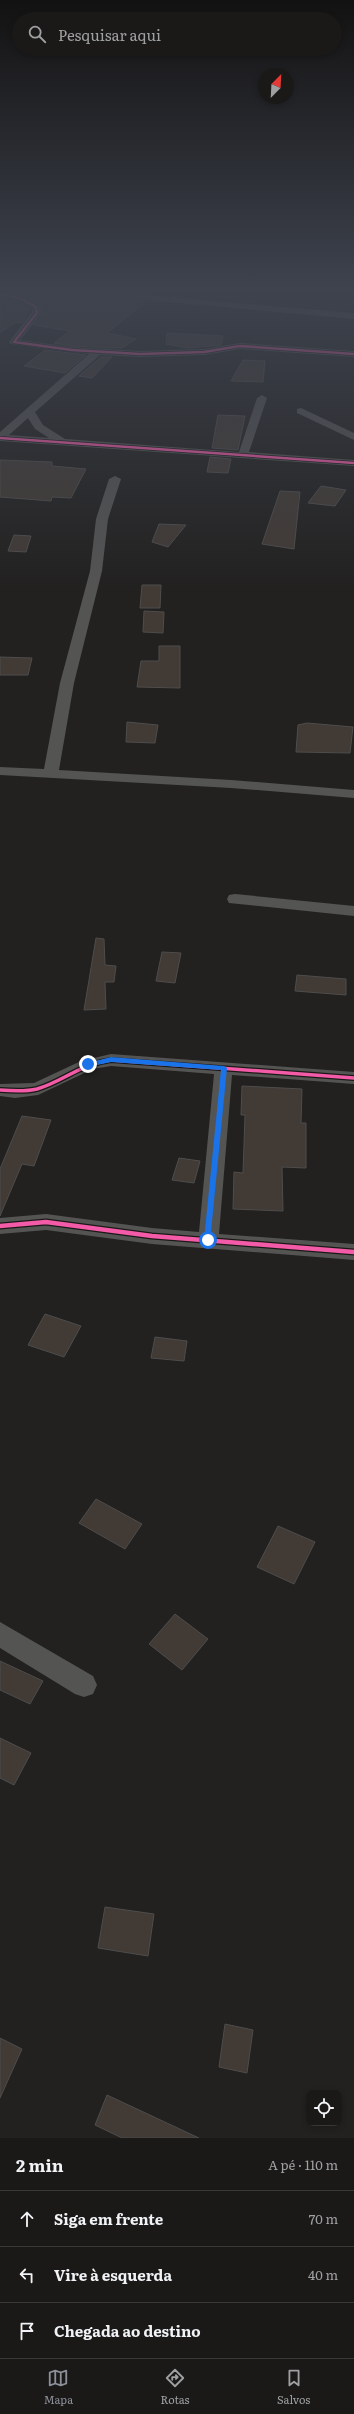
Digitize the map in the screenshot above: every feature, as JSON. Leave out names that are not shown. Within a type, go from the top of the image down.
[{"type":"street","points":[[0,438],[52,391]]},
{"type":"street","points":[[243,455],[262,398]]},
{"type":"street","points":[[29,411],[39,427],[52,437],[64,443]]},
{"type":"street","points":[[301,411],[354,437]]},
{"type":"street","points":[[0,438],[354,463]]},
{"type":"street","points":[[51,773],[67,683],[96,571],[102,520],[115,479]]},
{"type":"street","points":[[0,771],[231,784],[354,794]]},
{"type":"street","points":[[235,899],[354,911]]},
{"type":"street","points":[[0,1090],[17,1092],[44,1088],[88,1064],[111,1060],[354,1078]]},
{"type":"street","points":[[208,1240],[224,1068]]},
{"type":"street","points":[[0,1226],[46,1222],[152,1236],[354,1252]]},
{"type":"street","points":[[0,1634],[84,1684]]},
{"type":"building","points":[[218,415],[245,416],[238,450],[212,448]]},
{"type":"building","points":[[210,457],[231,459],[228,473],[207,472]]},
{"type":"building","points":[[0,460],[52,462],[52,466],[86,469],[71,498],[52,497],[51,501],[0,497]]},
{"type":"building","points":[[321,486],[346,490],[335,506],[308,503]]},
{"type":"building","points":[[280,491],[300,492],[294,549],[262,544]]},
{"type":"building","points":[[159,524],[186,525],[168,547],[152,542]]},
{"type":"building","points":[[14,535],[31,536],[26,552],[8,551]]},
{"type":"building","points":[[142,585],[161,585],[160,608],[140,608]]},
{"type":"building","points":[[144,611],[164,612],[163,633],[143,632]]},
{"type":"building","points":[[159,646],[180,646],[180,688],[137,687],[141,661],[159,661]]},
{"type":"building","points":[[0,657],[32,658],[28,675],[0,675]]},
{"type":"building","points":[[127,722],[158,725],[155,743],[126,742]]},
{"type":"building","points":[[307,723],[353,727],[350,753],[296,752],[298,725]]},
{"type":"building","points":[[96,938],[104,939],[105,965],[116,966],[114,982],[105,982],[106,1009],[84,1010]]},
{"type":"building","points":[[162,952],[181,953],[175,983],[156,981]]},
{"type":"building","points":[[297,975],[346,979],[346,995],[295,991]]},
{"type":"building","points":[[242,1086],[302,1089],[301,1123],[306,1123],[306,1168],[282,1167],[283,1211],[233,1209],[234,1172],[243,1173],[245,1115],[241,1115]]},
{"type":"building","points":[[22,1116],[51,1120],[34,1166],[22,1164],[0,1216],[0,1169]]},
{"type":"building","points":[[179,1158],[200,1161],[194,1183],[172,1180]]},
{"type":"building","points":[[45,1314],[81,1326],[64,1357],[28,1345]]},
{"type":"building","points":[[155,1337],[187,1341],[184,1361],[151,1358]]},
{"type":"building","points":[[96,1499],[142,1524],[125,1549],[79,1523]]},
{"type":"building","points":[[278,1526],[315,1542],[294,1584],[257,1567]]},
{"type":"building","points":[[175,1614],[208,1639],[182,1670],[149,1644]]},
{"type":"building","points":[[0,1661],[43,1681],[30,1704],[0,1690]]},
{"type":"building","points":[[0,1738],[31,1753],[14,1785],[0,1778]]},
{"type":"building","points":[[105,1907],[154,1914],[148,1956],[98,1948]]},
{"type":"building","points":[[225,2024],[253,2030],[247,2073],[219,2067]]},
{"type":"building","points":[[0,2038],[22,2049],[0,2098]]},
{"type":"building","points":[[107,2095],[199,2138],[122,2138],[95,2125]]},
{"type":"cycle path","points":[[0,438],[354,463]]},
{"type":"cycle path","points":[[0,1090],[15,1092],[38,1089],[74,1070],[96,1062],[111,1060],[354,1078]]},
{"type":"cycle path","points":[[0,1226],[46,1222],[152,1236],[354,1252]]},
{"type":"route","points":[[88,1064],[111,1060],[224,1068],[208,1240]]}]
